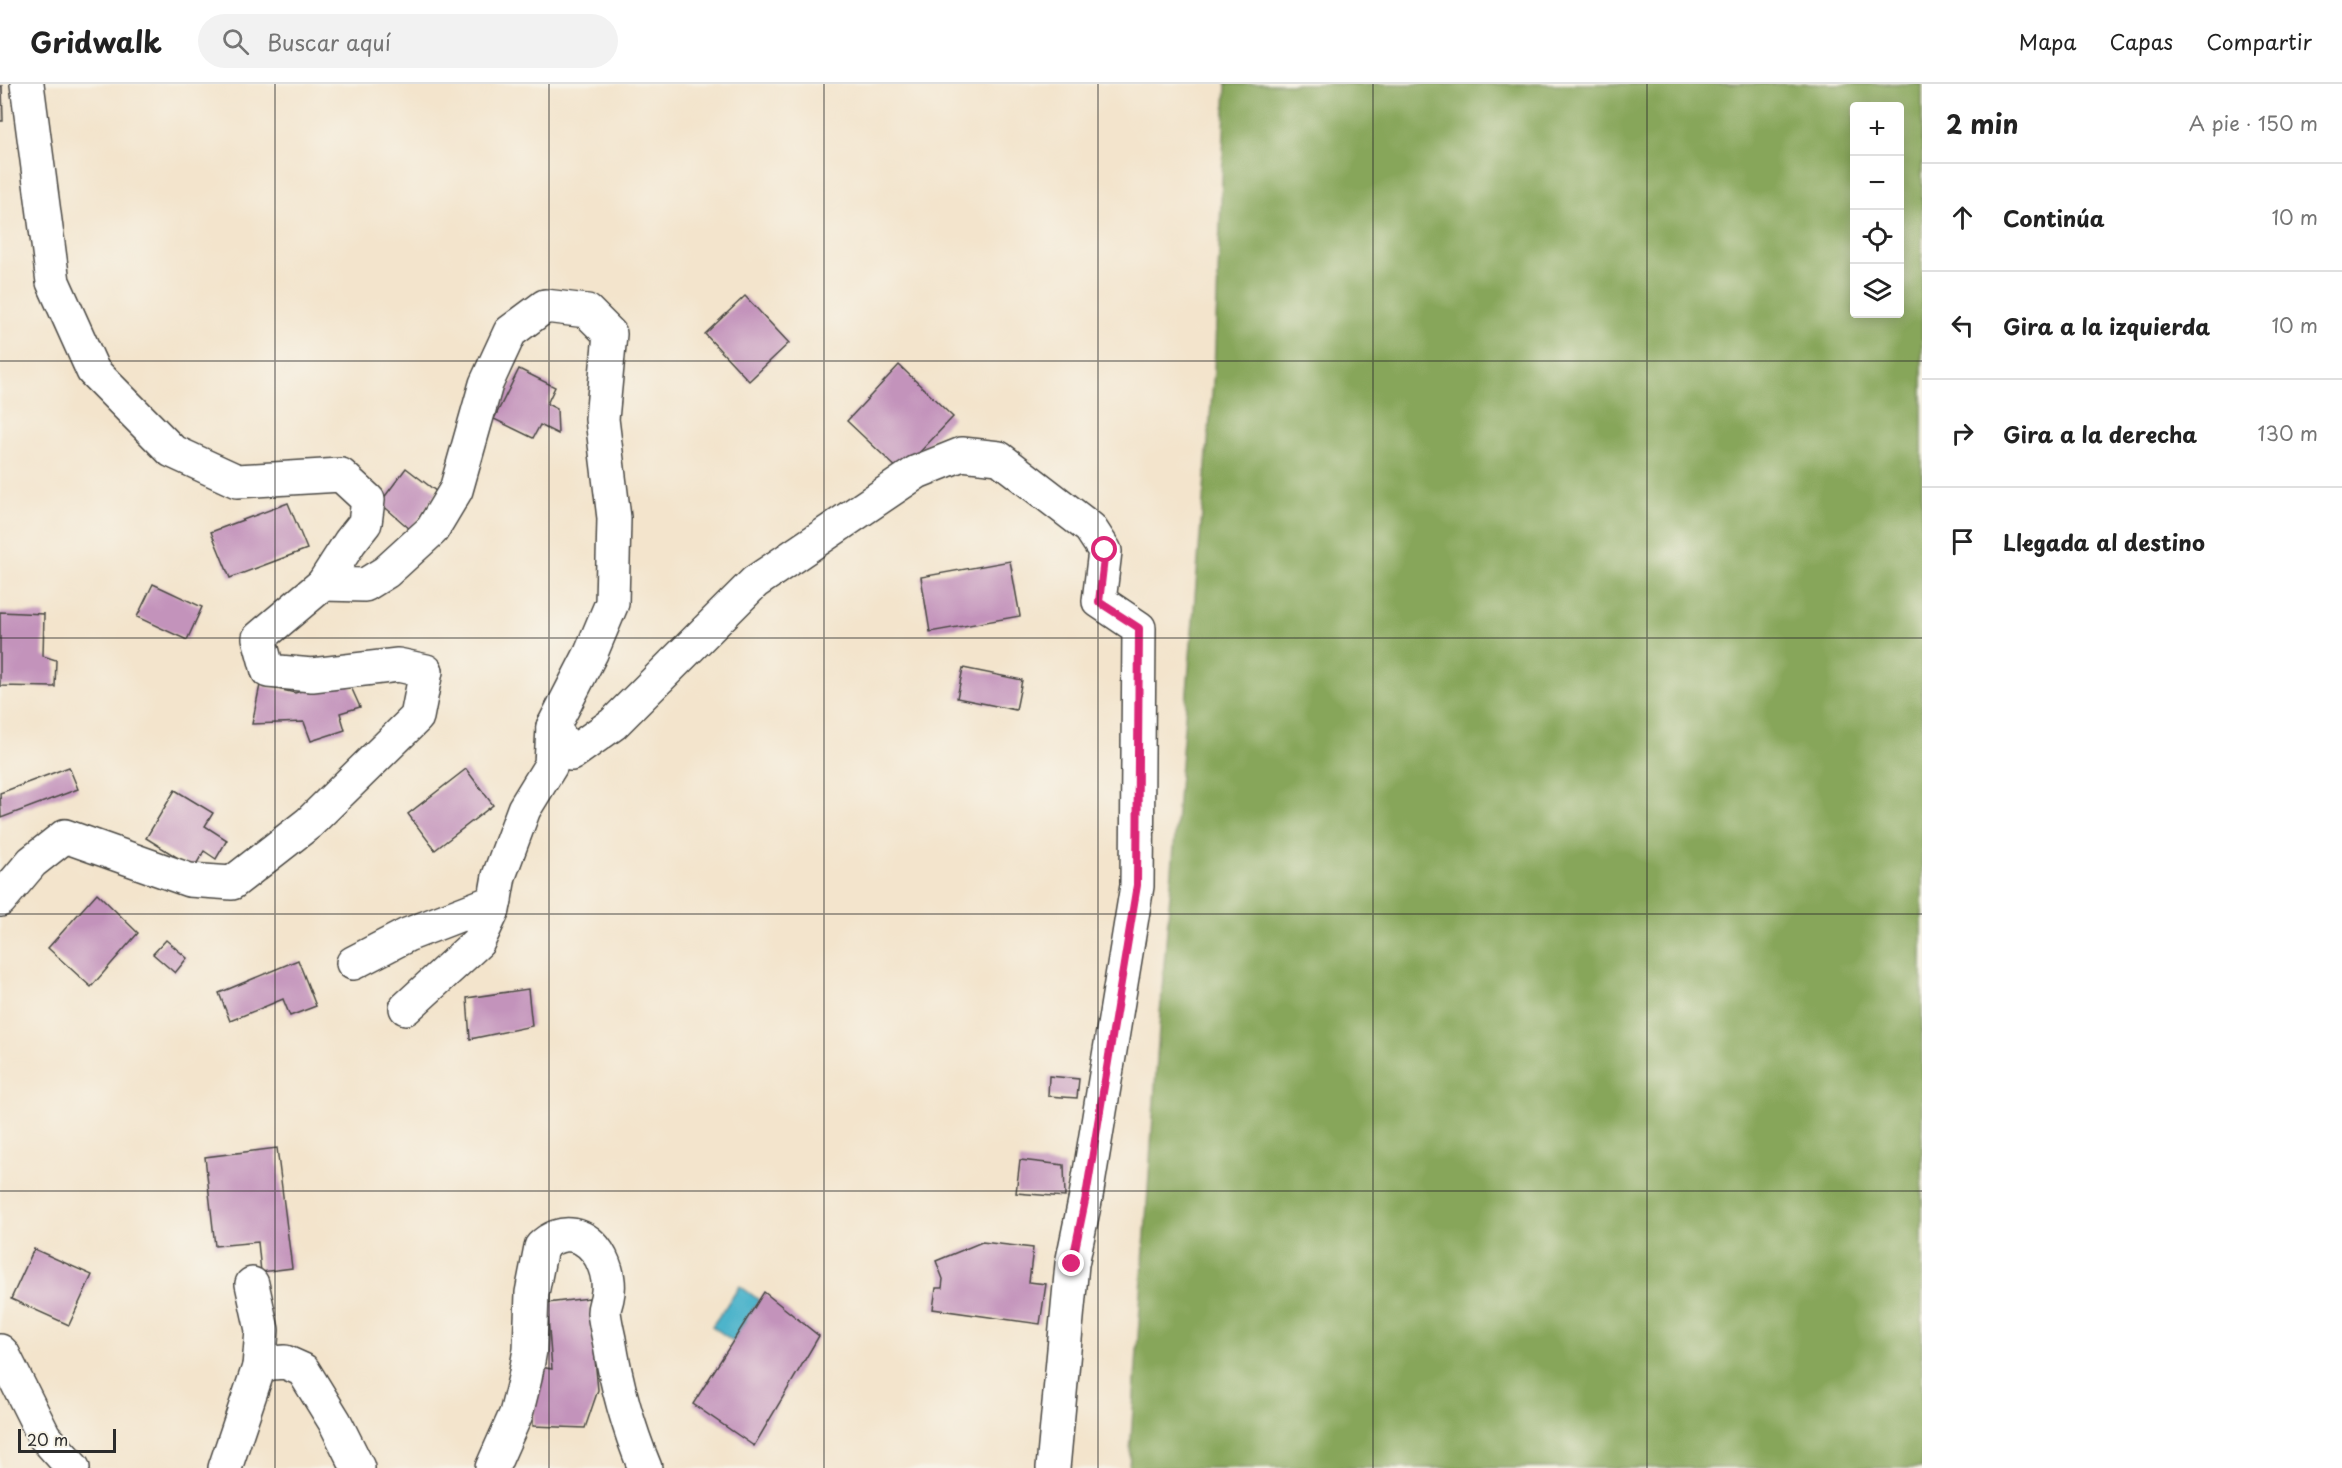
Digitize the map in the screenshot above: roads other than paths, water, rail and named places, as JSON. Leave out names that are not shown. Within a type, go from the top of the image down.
[{"type":"street","points":[[0,900],[32,862],[65,836],[189,879],[232,883],[309,824],[417,717],[426,671],[398,664],[312,675],[268,671],[259,638],[323,584],[365,523],[368,500],[341,475],[237,481],[172,451],[93,371],[53,282],[27,84]]},
{"type":"street","points":[[323,584],[365,585],[386,572],[432,530],[456,490],[486,384],[510,332],[545,306],[586,311],[610,334],[602,419],[614,518],[612,603],[591,653],[553,727],[550,765],[524,809],[500,876],[493,910],[478,942],[406,1008]]},
{"type":"street","points":[[553,727],[571,754],[613,724],[755,582],[916,472],[962,454],[999,458],[1090,528],[1105,550],[1099,602],[1139,628],[1137,885],[1086,1196],[1072,1264],[1053,1468]]},
{"type":"street","points":[[353,963],[406,935],[495,901]]},
{"type":"street","points":[[492,1468],[516,1414],[525,1378],[530,1350],[532,1293],[541,1247],[557,1235],[567,1234],[585,1239],[594,1248],[606,1270],[608,1284],[604,1310],[613,1363],[626,1414],[645,1468]]},
{"type":"street","points":[[225,1468],[259,1367],[262,1330],[252,1284]]},
{"type":"street","points":[[0,1351],[44,1436],[73,1468]]},
{"type":"street","points":[[259,1367],[272,1362],[285,1362],[303,1370],[335,1422],[358,1468]]},
{"type":"water","points":[[740,1286],[759,1300],[733,1341],[712,1326]]}]
